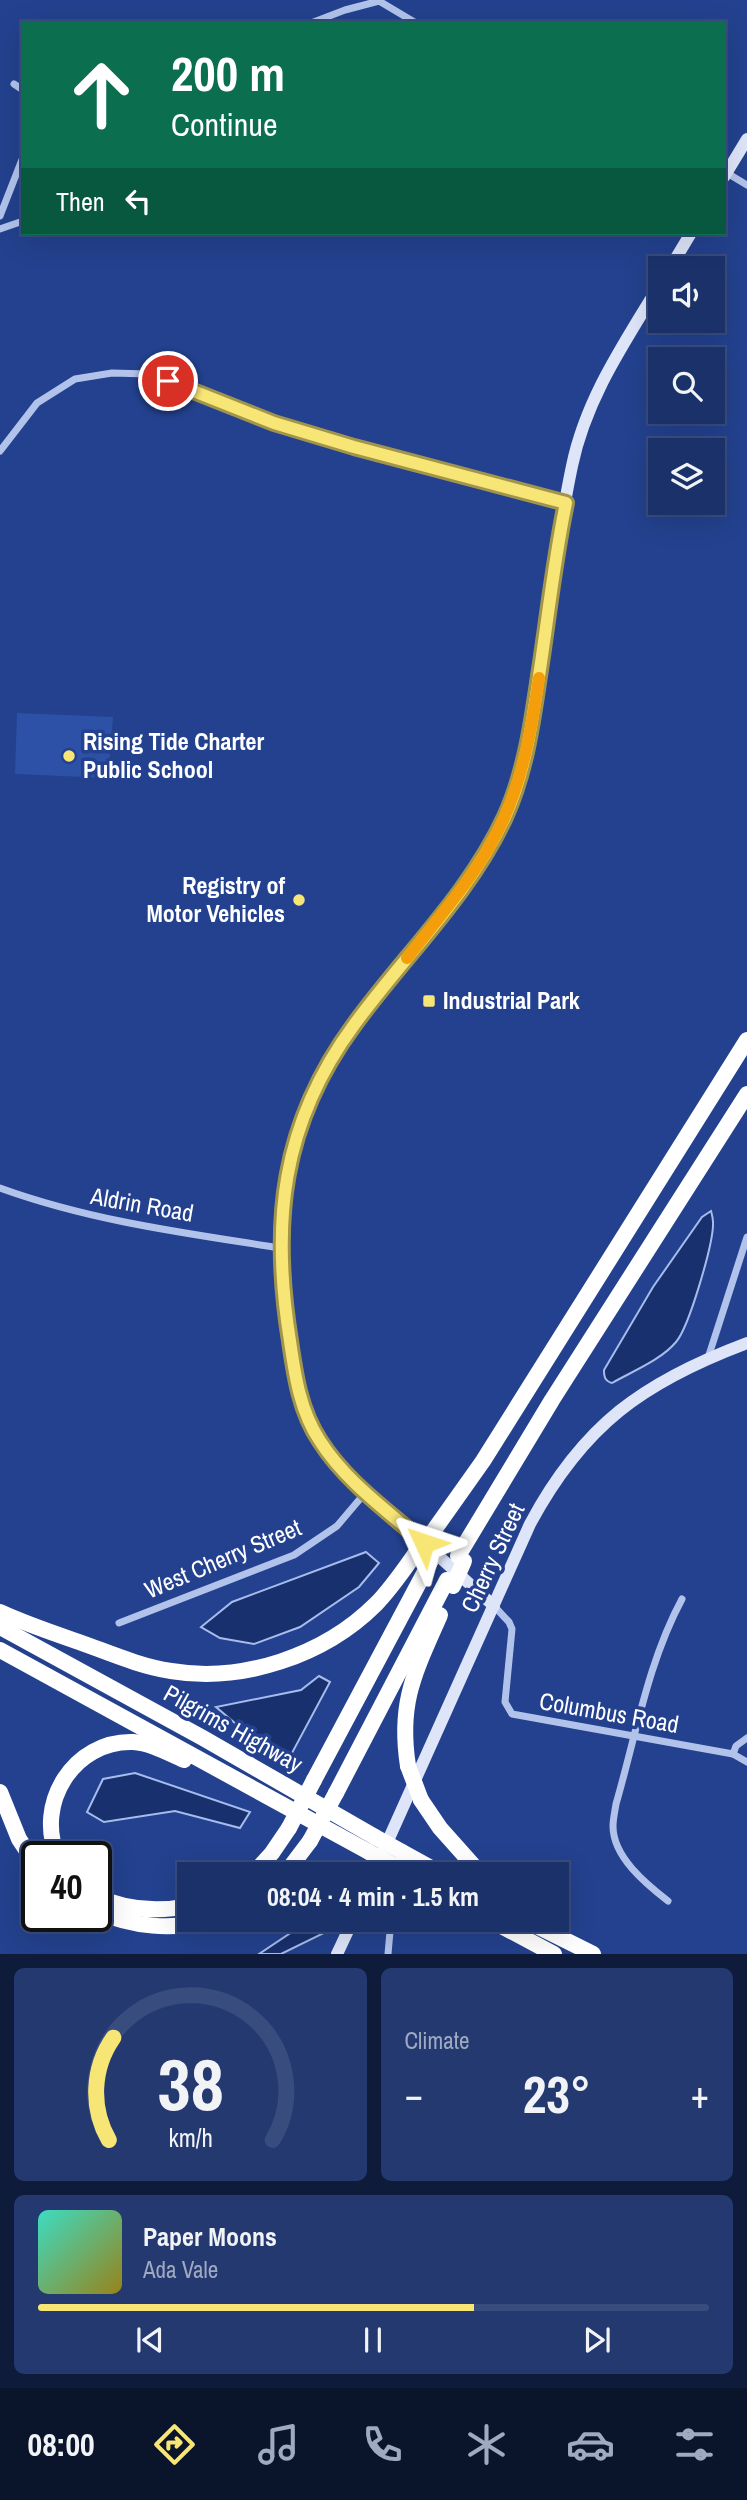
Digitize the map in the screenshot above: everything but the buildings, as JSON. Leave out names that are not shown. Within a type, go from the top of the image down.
[{"type":"highway","points":[[264,1862],[289,1828],[429,1564],[437,1536],[747,1040]]},
{"type":"highway","points":[[470,1862],[421,1800],[408,1766],[403,1727],[408,1695],[416,1671],[450,1583],[483,1512],[747,1094]]},
{"type":"highway","points":[[0,1612],[32,1626],[150,1667],[173,1671],[234,1672],[268,1666],[297,1655],[355,1622],[376,1604],[415,1554],[437,1536]]},
{"type":"highway","points":[[294,1862],[310,1840],[450,1583]]},
{"type":"highway","name":"Pilgrims Highway","points":[[0,1627],[192,1732],[399,1862]]},
{"type":"highway","name":"Pilgrims Highway","points":[[0,1650],[227,1774],[372,1844]]},
{"type":"highway","points":[[54,1841],[51,1829],[55,1795],[71,1770],[91,1753],[109,1745],[136,1742],[196,1766],[227,1774]]},
{"type":"highway","points":[[0,1792],[21,1842]]},
{"type":"highway","points":[[112,1903],[147,1909],[177,1908]]},
{"type":"highway","points":[[112,1917],[145,1925],[177,1925]]},
{"type":"highway","points":[[513,1932],[554,1954]]},
{"type":"highway","points":[[548,1932],[593,1954]]},
{"type":"highway","points":[[555,1932],[567,1942]]},
{"type":"street","points":[[316,21],[374,2],[381,2],[413,21]]},
{"type":"street","points":[[14,84],[21,89]]},
{"type":"street","points":[[747,139],[726,175],[747,185]]},
{"type":"street","points":[[0,216],[21,162]]},
{"type":"street","points":[[0,229],[21,222]]},
{"type":"street","points":[[677,256],[690,235]]},
{"type":"street","points":[[494,1606],[365,1493],[339,1468],[318,1438],[304,1410],[295,1375],[284,1305],[280,1248],[283,1199],[302,1122],[320,1080],[354,1025],[467,881],[492,842],[511,802],[533,718],[572,464],[597,390],[648,304]]},
{"type":"street","points":[[0,451],[37,403],[75,379],[112,373],[149,374],[274,423],[566,503]]},
{"type":"street","name":"Aldrin Road","points":[[0,1188],[74,1213],[280,1248]]},
{"type":"street","points":[[708,1358],[747,1237]]},
{"type":"street","name":"Cherry Street","points":[[378,1862],[542,1502],[558,1477],[602,1424],[640,1395],[674,1373],[747,1343]]},
{"type":"street","name":"West Cherry Street","points":[[119,1623],[294,1555],[337,1526],[365,1493]]},
{"type":"street","points":[[668,1901],[633,1868],[614,1838],[613,1825],[616,1804],[651,1673],[666,1628],[682,1599]]},
{"type":"street","name":"Columbus Road","points":[[494,1606],[512,1629],[505,1693],[508,1711],[517,1717],[733,1754],[747,1762]]},
{"type":"street","points":[[733,1754],[736,1746],[747,1738]]},
{"type":"street","points":[[337,1954],[347,1932]]},
{"type":"street","points":[[388,1954],[390,1932]]},
{"type":"shaded area","points":[[17,713],[113,717],[108,778],[15,774]]},
{"type":"shaded area","points":[[711,1211],[712,1232],[700,1284],[676,1342],[655,1360],[612,1383],[608,1381],[604,1370],[653,1287],[702,1217]]},
{"type":"shaded area","points":[[366,1552],[379,1563],[359,1587],[300,1627],[254,1644],[220,1638],[201,1627],[232,1602]]},
{"type":"shaded area","points":[[319,1676],[330,1682],[292,1753],[275,1757],[216,1707],[301,1690]]},
{"type":"shaded area","points":[[135,1773],[250,1812],[240,1828],[175,1811],[104,1822],[87,1812],[103,1779]]},
{"type":"shaded area","points":[[292,1932],[326,1932],[281,1954],[259,1954]]},
{"type":"slow traffic","points":[[407,958],[467,881],[504,819],[519,779],[539,678]]},
{"type":"place","name":"Rising Tide Charter Public School","points":[[69,756]]},
{"type":"place","name":"Registry of Motor Vehicles","points":[[299,900]]},
{"type":"place","name":"Industrial Park","points":[[429,1001]]},
{"type":"route","points":[[168,381],[274,423],[566,503],[533,718],[511,802],[492,842],[467,881],[354,1025],[333,1057],[302,1122],[285,1186],[280,1248],[281,1278],[298,1389],[304,1410],[318,1438],[339,1468],[424,1543]]}]
